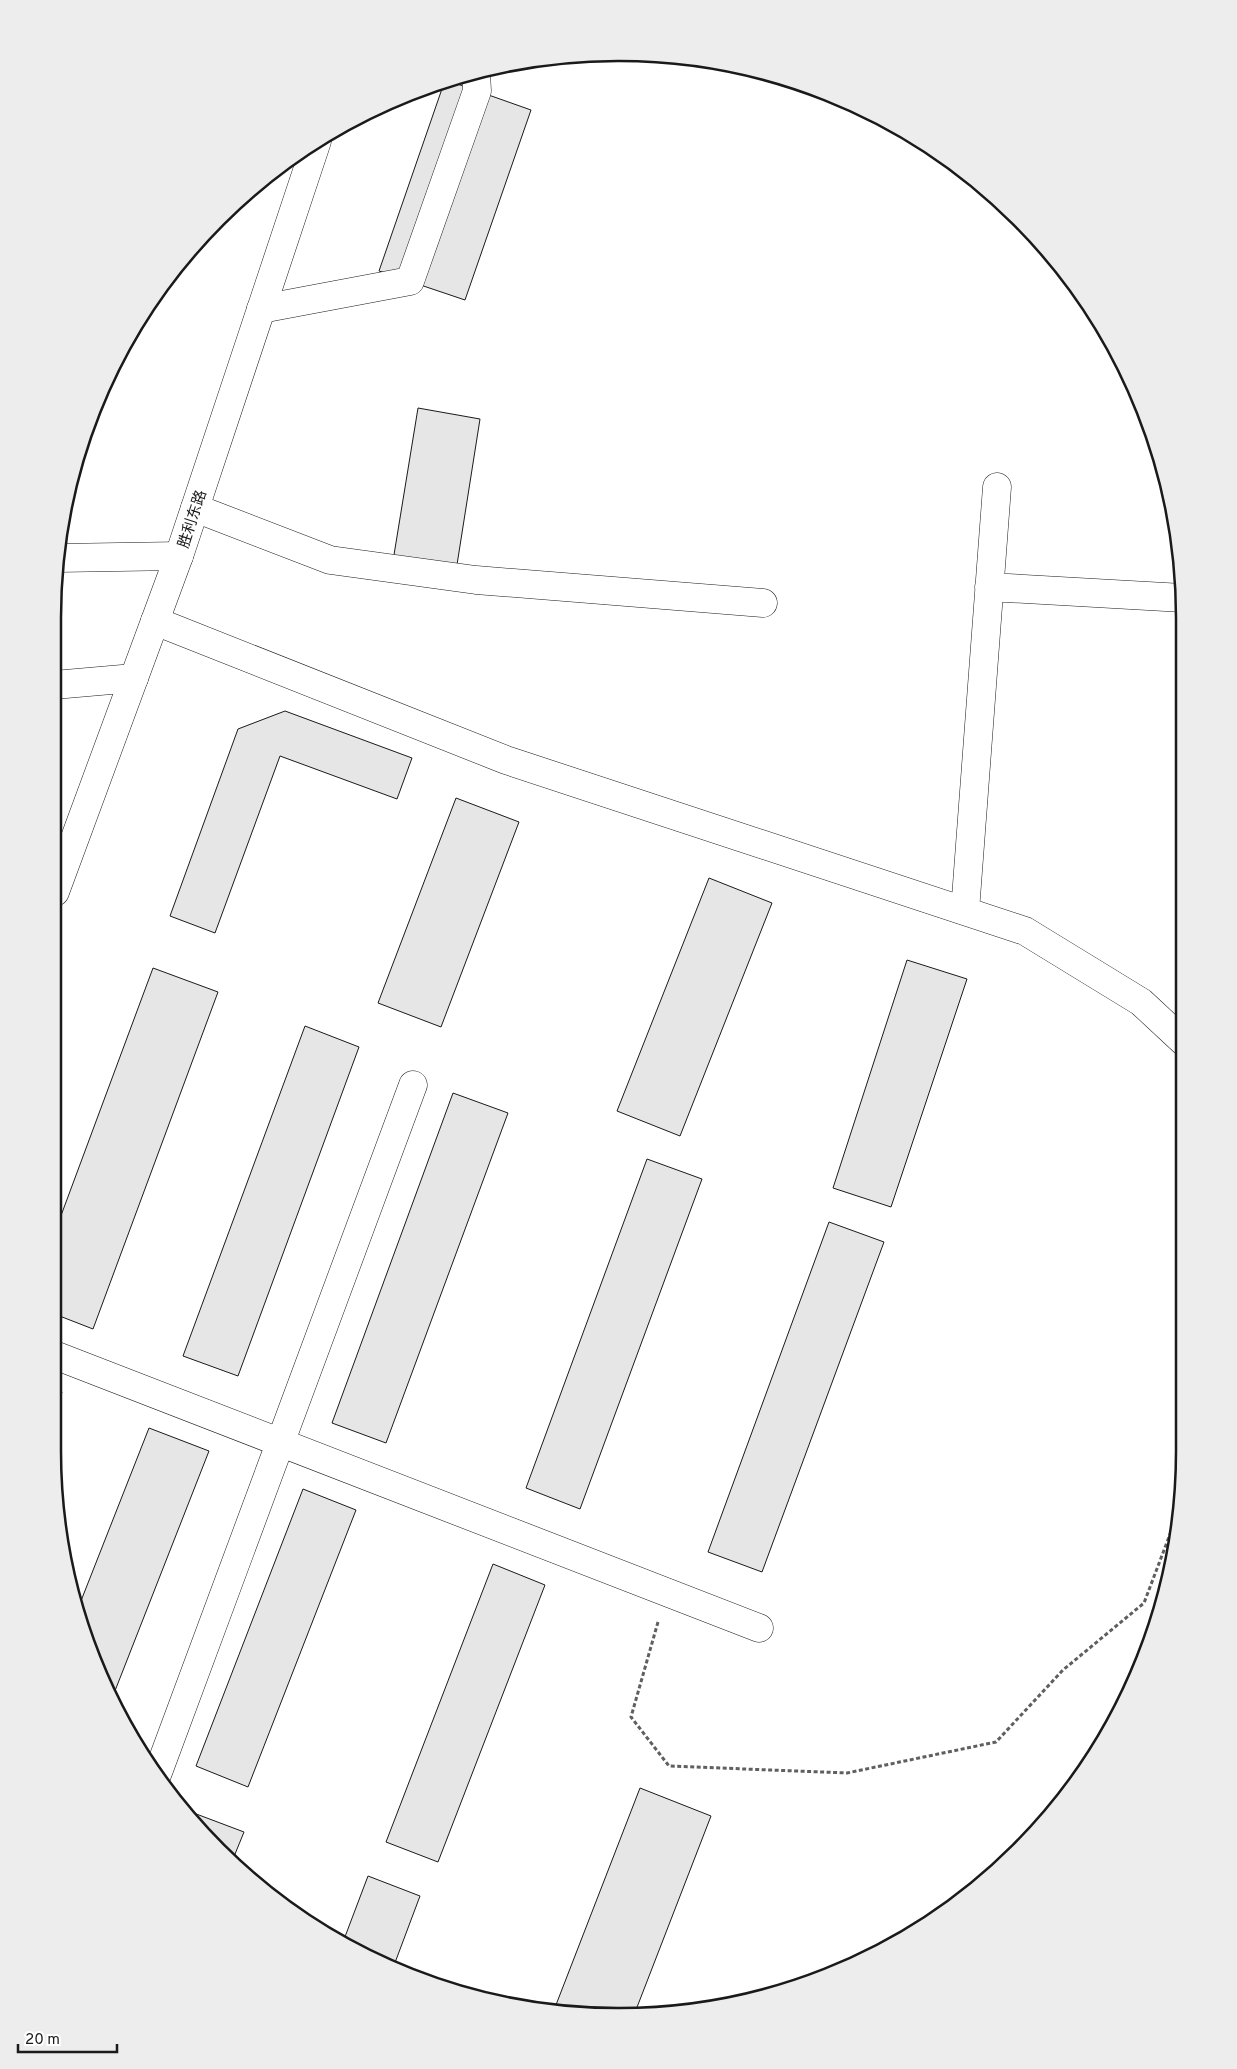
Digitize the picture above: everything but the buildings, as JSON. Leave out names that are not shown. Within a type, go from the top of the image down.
[{"type":"street","points":[[261,309],[410,281],[477,91],[476,79]]},
{"type":"street","name":"胜利东路","points":[[61,876],[179,556],[313,152]]},
{"type":"street","points":[[965,911],[997,487]]},
{"type":"street","points":[[195,508],[330,560],[476,580],[763,603]]},
{"type":"street","points":[[65,558],[179,556]]},
{"type":"street","points":[[989,587],[1175,598]]},
{"type":"street","points":[[155,621],[506,760],[1025,931],[1141,1002],[1176,1034]]},
{"type":"street","points":[[61,684],[134,678]]},
{"type":"street","points":[[160,1767],[413,1084]]},
{"type":"street","points":[[61,1358],[759,1628]]},
{"type":"path","points":[[666,1592],[631,1717],[669,1766],[848,1773],[996,1742],[1063,1670],[1144,1603],[1168,1538]]}]
